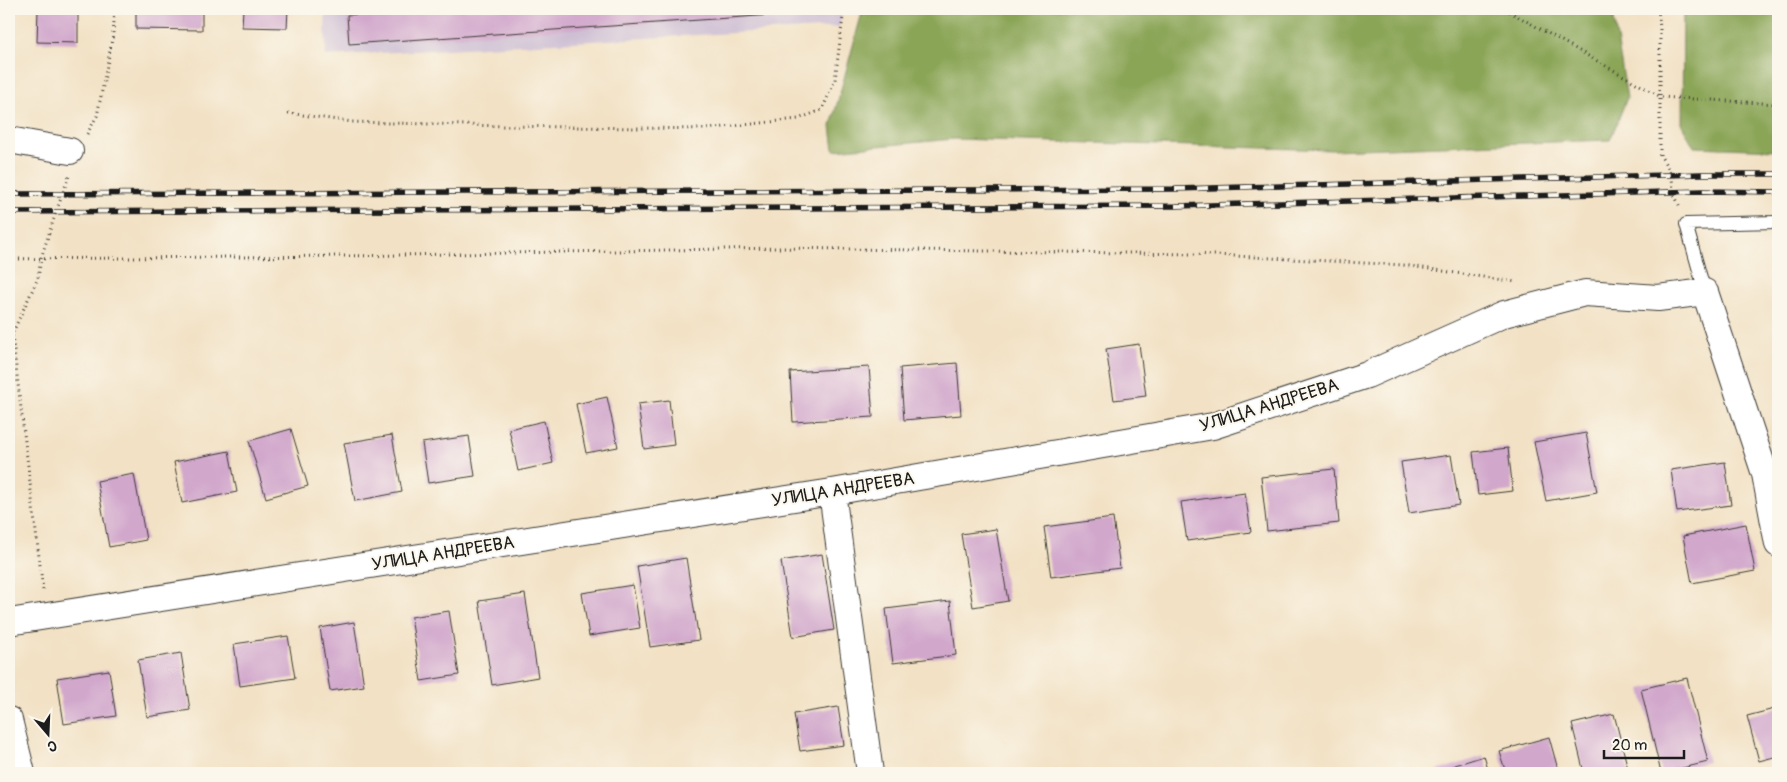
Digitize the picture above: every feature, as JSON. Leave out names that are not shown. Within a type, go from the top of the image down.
[{"type":"street","points":[[9,140],[76,152]]},
{"type":"street","points":[[1705,292],[1765,474],[1778,544]]},
{"type":"street","name":"УЛИЦА АНДРЕЕВА","points":[[9,622],[832,492],[1213,426],[1366,374],[1504,314],[1585,293],[1658,298],[1705,292]]},
{"type":"street","points":[[832,492],[870,773]]},
{"type":"street","points":[[9,720],[22,773]]},
{"type":"lane","points":[[1705,292],[1686,224],[1778,222]]},
{"type":"path","points":[[46,616],[12,334],[38,278],[41,258],[64,194],[76,152],[97,116],[113,35],[115,9]]},
{"type":"path","points":[[288,113],[352,122],[706,129],[798,120],[822,110],[835,80],[844,9]]},
{"type":"path","points":[[1504,9],[1661,97],[1778,104]]},
{"type":"path","points":[[1658,9],[1661,97],[1660,155],[1672,175],[1673,192],[1686,224]]},
{"type":"path","points":[[9,259],[778,248],[1176,254],[1403,265],[1518,282]]},
{"type":"shaded area","points":[[325,9],[844,9],[839,27],[326,56]]},
{"type":"green space","points":[[863,9],[1616,9],[1614,20],[1627,98],[1610,140],[1332,150],[954,139],[834,150],[831,126]]},
{"type":"green space","points":[[1683,9],[1778,9],[1778,150],[1694,147],[1682,125]]},
{"type":"building","points":[[38,9],[78,9],[78,43],[37,42]]},
{"type":"building","points":[[136,9],[202,9],[202,30],[136,29]]},
{"type":"building","points":[[243,9],[288,9],[287,28],[242,27]]},
{"type":"building","points":[[436,9],[802,9],[802,13],[349,44],[347,15]]},
{"type":"building","points":[[1139,344],[1146,396],[1114,400],[1106,349]]},
{"type":"building","points":[[957,363],[961,415],[904,420],[900,368]]},
{"type":"building","points":[[869,367],[873,417],[793,422],[790,372]]},
{"type":"building","points":[[607,397],[618,447],[586,453],[576,404]]},
{"type":"building","points":[[669,400],[674,445],[644,449],[638,404]]},
{"type":"building","points":[[544,421],[553,463],[518,471],[509,429]]},
{"type":"building","points":[[291,429],[308,486],[266,498],[249,441]]},
{"type":"building","points":[[1586,433],[1597,492],[1546,501],[1534,442]]},
{"type":"building","points":[[392,435],[402,492],[355,501],[344,443]]},
{"type":"building","points":[[469,436],[475,476],[428,483],[422,443]]},
{"type":"building","points":[[1508,448],[1513,491],[1478,495],[1473,452]]},
{"type":"building","points":[[229,451],[237,492],[182,503],[174,462]]},
{"type":"building","points":[[1451,455],[1459,505],[1409,513],[1401,462]]},
{"type":"building","points":[[1725,462],[1731,505],[1677,512],[1671,470]]},
{"type":"building","points":[[1334,469],[1339,523],[1267,531],[1261,477]]},
{"type":"building","points":[[134,474],[146,540],[109,547],[97,481]]},
{"type":"building","points":[[1245,493],[1251,532],[1187,541],[1181,502]]},
{"type":"building","points":[[1113,518],[1120,568],[1051,577],[1044,527]]},
{"type":"building","points":[[1746,524],[1755,571],[1692,583],[1683,536]]},
{"type":"building","points":[[996,529],[1008,601],[973,607],[961,534]]},
{"type":"building","points":[[822,554],[834,630],[793,637],[781,561]]},
{"type":"building","points":[[686,558],[699,640],[650,647],[637,566]]},
{"type":"building","points":[[633,585],[640,628],[589,636],[582,593]]},
{"type":"building","points":[[525,594],[538,677],[492,685],[479,601]]},
{"type":"building","points":[[950,601],[956,655],[893,663],[886,609]]},
{"type":"building","points":[[449,611],[459,675],[421,681],[411,617]]},
{"type":"building","points":[[354,622],[364,686],[330,691],[320,628]]},
{"type":"building","points":[[288,636],[295,678],[240,686],[234,644]]},
{"type":"building","points":[[181,653],[190,710],[147,717],[138,660]]},
{"type":"building","points":[[109,670],[116,716],[64,724],[57,678]]},
{"type":"building","points":[[1687,678],[1708,762],[1661,773],[1641,689]]},
{"type":"building","points":[[838,707],[844,745],[800,751],[794,714]]},
{"type":"building","points":[[1778,708],[1778,756],[1759,761],[1747,716]]},
{"type":"building","points":[[1614,714],[1629,773],[1584,773],[1572,724]]},
{"type":"building","points":[[1549,737],[1559,773],[1506,773],[1499,751]]},
{"type":"building","points":[[1484,756],[1489,773],[1437,773],[1436,771]]},
{"type":"railway","points":[[9,194],[1176,189],[1701,174],[1778,174]]},
{"type":"railway","points":[[9,212],[1176,206],[1702,191],[1778,192]]}]
